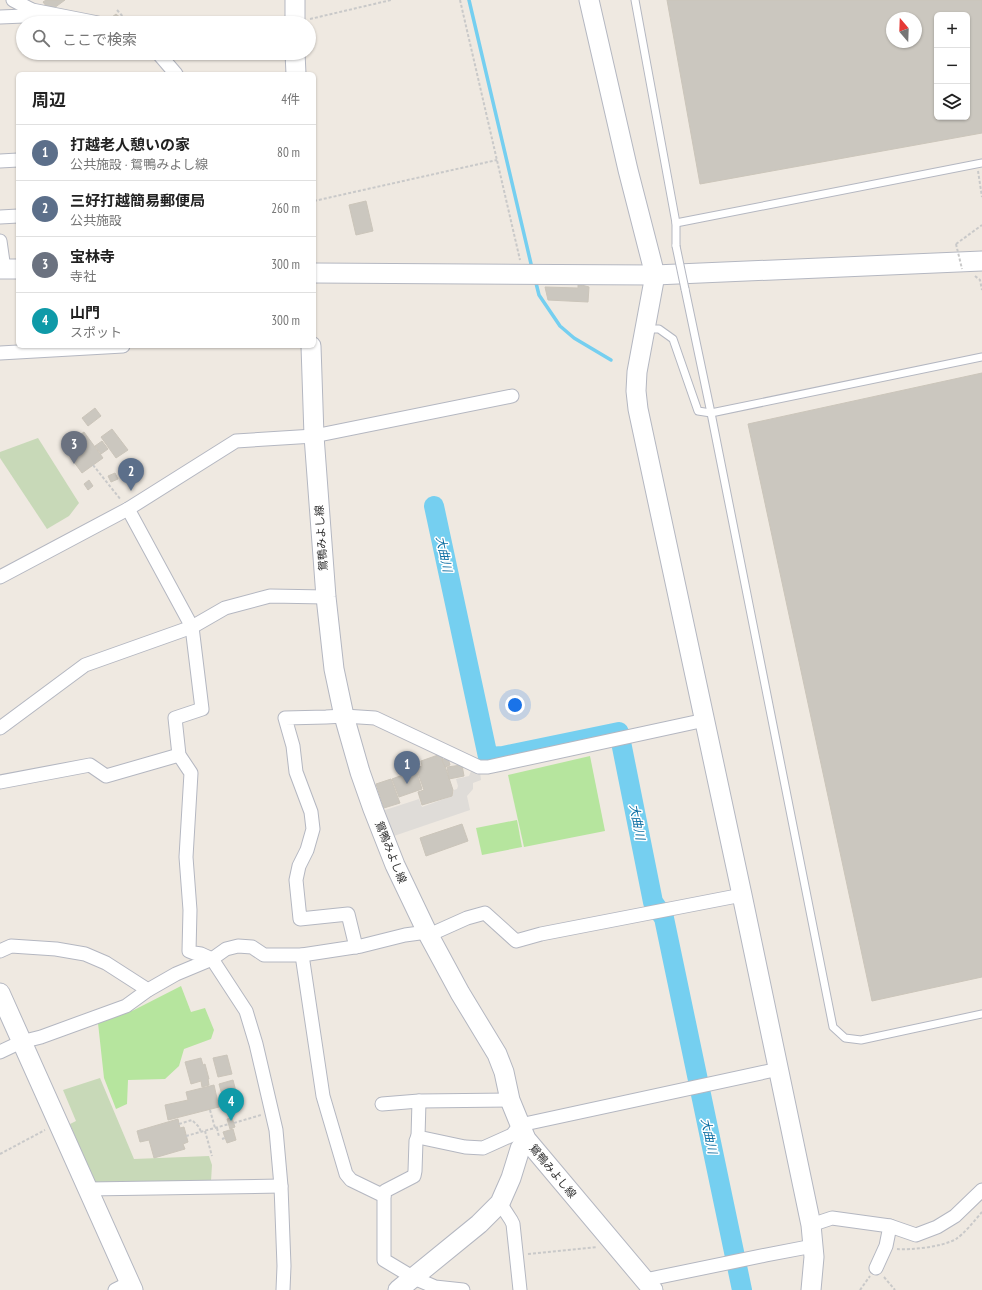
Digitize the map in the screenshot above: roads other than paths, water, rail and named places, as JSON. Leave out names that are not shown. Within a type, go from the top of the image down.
[{"type":"street","points":[[13,0],[32,10],[62,16]]},
{"type":"street","points":[[295,0],[300,16]]},
{"type":"street","points":[[589,0],[628,170],[655,275],[637,372],[636,392],[638,409],[811,1225],[814,1257],[811,1290]]},
{"type":"street","points":[[24,16],[32,10]]},
{"type":"street","points":[[0,17],[16,16]]},
{"type":"street","points":[[164,60],[174,72]]},
{"type":"street","points":[[295,60],[296,72]]},
{"type":"street","points":[[0,161],[16,160]]},
{"type":"street","points":[[0,217],[16,216]]},
{"type":"street","points":[[0,241],[8,269]]},
{"type":"street","points":[[316,273],[655,275],[975,270]]},
{"type":"street","points":[[0,353],[89,348]]},
{"type":"street","name":"鴛鴨みよし線","points":[[311,348],[314,436],[326,597],[334,669],[344,716],[360,772],[395,865],[428,934],[460,993],[497,1054],[504,1072],[510,1100],[523,1132],[649,1285]]},
{"type":"street","points":[[0,577],[128,509],[236,441],[314,436],[512,396]]},
{"type":"street","points":[[128,509],[192,627],[202,709],[175,718],[179,755],[190,773],[186,857],[190,910],[189,951],[212,959],[246,1010],[256,1044],[276,1130],[281,1186],[284,1266],[283,1290]]},
{"type":"street","points":[[0,728],[85,665],[192,627],[225,608],[270,596],[326,597]]},
{"type":"street","points":[[356,947],[348,914],[300,919],[296,880],[299,866],[307,850],[313,829],[311,812],[296,772],[293,746],[285,718],[344,716],[375,718],[479,767],[488,767],[705,720]]},
{"type":"street","points":[[0,782],[90,765],[106,776],[179,755]]},
{"type":"street","points":[[0,1052],[22,1042],[41,1037],[126,1006],[148,990],[176,974],[212,959],[226,949],[238,946],[252,948],[264,955],[302,955],[356,947],[405,936],[428,934],[467,918],[484,913],[516,940],[742,895]]},
{"type":"street","points":[[0,951],[11,946],[56,949],[84,954],[106,964],[148,990]]},
{"type":"street","points":[[302,955],[312,1019],[312,1031],[323,1096],[346,1174],[351,1180],[384,1196]]},
{"type":"street","points":[[0,993],[88,1189],[126,1288]]},
{"type":"street","points":[[418,1136],[465,1147],[482,1148],[512,1135],[523,1132],[779,1069]]},
{"type":"street","points":[[382,1104],[419,1101],[510,1100]]},
{"type":"street","points":[[419,1101],[418,1136],[416,1141],[414,1176],[385,1191],[384,1260],[414,1278],[436,1287],[463,1290]]},
{"type":"street","points":[[398,1290],[479,1224],[500,1203],[512,1178],[523,1132]]},
{"type":"street","points":[[88,1189],[281,1186]]},
{"type":"street","points":[[811,1225],[832,1218],[890,1226],[916,1234],[927,1232],[937,1228],[955,1216],[982,1190]]},
{"type":"street","points":[[500,1203],[513,1224],[520,1290]]},
{"type":"street","points":[[876,1268],[886,1246],[890,1226]]},
{"type":"street","points":[[649,1285],[766,1255],[813,1246]]},
{"type":"lane","points":[[635,0],[676,223],[676,246],[711,413],[833,1027],[845,1038],[861,1040],[982,1014]]},
{"type":"lane","points":[[676,223],[979,164]]},
{"type":"lane","points":[[645,329],[659,329],[673,339],[698,411],[711,413],[982,357]]},
{"type":"waterway","points":[[469,0],[532,268]]},
{"type":"waterway","points":[[535,279],[539,295],[560,326],[574,338],[611,360]]},
{"type":"waterway","name":"大曲川","points":[[434,506],[488,757],[503,756],[619,732],[653,902],[664,918],[742,1290]]},
{"type":"place","name":"宝林寺","points":[[74,464]]},
{"type":"place","name":"三好打越簡易郵便局","points":[[131,491]]},
{"type":"place","name":"打越老人憩いの家","points":[[407,784]]},
{"type":"place","name":"山門","points":[[231,1121]]}]
